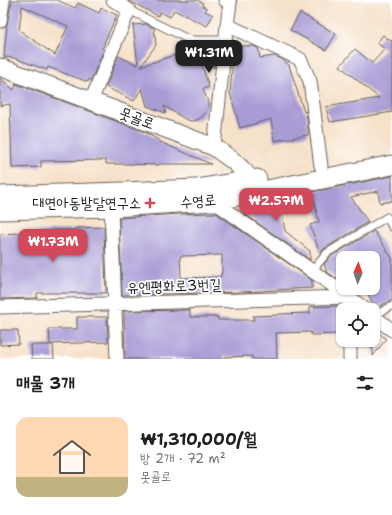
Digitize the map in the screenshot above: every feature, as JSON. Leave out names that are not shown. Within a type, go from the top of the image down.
[{"type":"main road","name":"수영로","points":[[0,210],[111,207],[213,201],[321,166],[392,151]]},
{"type":"main road","name":"수영로","points":[[0,196],[256,186],[392,165]]},
{"type":"street","points":[[0,20],[3,0]]},
{"type":"street","points":[[90,101],[129,10],[113,0]]},
{"type":"street","points":[[214,147],[227,26],[227,2]]},
{"type":"street","points":[[227,26],[300,59],[310,80],[321,166]]},
{"type":"street","name":"못골로","points":[[0,67],[214,147],[244,170],[256,186]]},
{"type":"street","points":[[213,201],[312,271],[348,303]]},
{"type":"street","points":[[111,207],[117,359]]},
{"type":"street","name":"유엔평화로3번길","points":[[0,307],[115,304],[336,304]]},
{"type":"street","points":[[380,321],[392,330]]},
{"type":"street","points":[[350,347],[350,359]]},
{"type":"lane","points":[[129,10],[190,40],[225,40]]},
{"type":"lane","points":[[312,271],[327,253],[387,218],[392,227]]},
{"type":"lane","points":[[380,312],[392,306]]},
{"type":"building","points":[[11,0],[57,0],[75,8],[78,3],[99,13],[101,8],[117,15],[104,43],[102,49],[104,50],[91,80],[89,79],[88,82],[48,67],[47,70],[14,58],[4,57]],"holes":[[[22,6],[68,26],[55,55],[19,30]]]},
{"type":"building","points":[[128,0],[197,0],[203,3],[202,6],[207,8],[205,11],[213,15],[207,26],[174,10],[170,17],[160,12],[158,16]]},
{"type":"building","points":[[300,13],[336,34],[326,50],[290,30]]},
{"type":"building","points":[[146,24],[154,28],[156,45],[141,66],[194,49],[192,46],[215,46],[214,68],[198,53],[209,87],[203,89],[208,102],[208,107],[202,117],[197,120],[191,121],[185,119],[164,106],[166,113],[147,106],[142,88],[134,101],[106,87],[118,56],[138,65],[133,25]]},
{"type":"building","points":[[383,35],[391,41],[392,40],[392,112],[330,122],[326,107],[379,98],[340,66],[355,49],[372,63],[385,49],[377,43]]},
{"type":"building","points":[[234,46],[252,46],[258,48],[260,58],[275,56],[282,59],[289,65],[304,112],[306,111],[308,135],[274,141],[271,119],[240,128],[230,93]]},
{"type":"building","points":[[0,78],[14,90],[16,84],[103,116],[145,132],[160,142],[211,164],[106,164],[106,160],[41,161],[41,167],[12,168],[10,104],[0,106]]},
{"type":"building","points":[[392,176],[392,201],[380,203],[378,191],[351,197],[368,222],[320,253],[310,225],[319,222],[312,192]]},
{"type":"building","points":[[288,198],[291,212],[282,214],[285,231],[310,251],[310,260],[245,214],[245,207]]},
{"type":"building","points":[[216,213],[312,280],[312,288],[242,292],[122,295],[119,218]],"holes":[[[222,255],[221,277],[181,278],[180,256]]]},
{"type":"building","points":[[104,227],[106,293],[37,293],[37,298],[0,299],[0,234]]},
{"type":"building","points":[[374,231],[392,258],[392,300],[380,306],[380,303],[372,303],[368,295],[380,295],[380,251],[340,251]]},
{"type":"building","points":[[336,253],[336,278],[327,272],[324,264],[330,257]]},
{"type":"building","points":[[336,306],[336,334],[311,335],[311,332],[276,333],[277,359],[252,359],[252,356],[224,357],[224,359],[125,359],[124,311],[190,310],[190,317],[218,317],[218,320],[254,320],[253,316],[310,313],[310,307]]},
{"type":"building","points":[[77,317],[107,317],[108,342],[50,344],[49,329],[77,329]]},
{"type":"building","points":[[0,330],[18,330],[19,344],[0,345]]},
{"type":"building","points":[[380,334],[386,339],[380,347]]},
{"type":"building","points":[[31,345],[53,345],[54,359],[32,359]]},
{"type":"building","points":[[370,347],[380,347],[373,356],[373,349]]},
{"type":"place","name":"대연아동발달연구소","points":[[150,203]]}]
